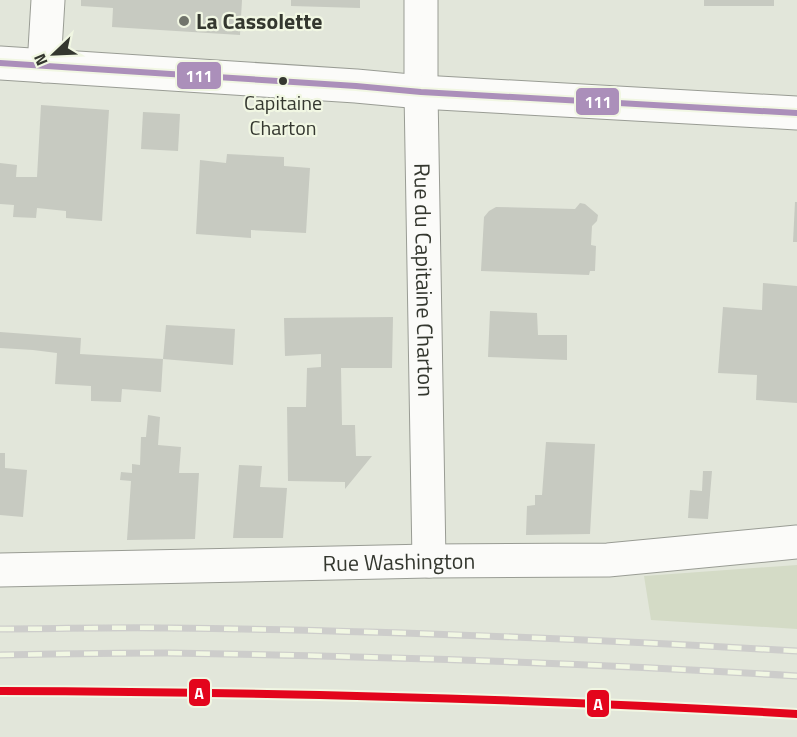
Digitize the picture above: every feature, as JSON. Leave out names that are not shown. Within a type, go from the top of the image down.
[{"type":"street","points":[[44,66],[48,0]]},
{"type":"street","name":"Rue du Capitaine Charton","points":[[421,0],[429,561]]},
{"type":"street","points":[[0,63],[421,92],[797,113]]},
{"type":"street","name":"Rue Washington","points":[[0,570],[429,561],[608,560],[797,542]]},
{"type":"green space","points":[[797,565],[797,629],[651,620],[644,576]]},
{"type":"building","points":[[81,0],[242,0],[240,35],[112,27],[113,8],[81,6]]},
{"type":"building","points":[[291,0],[360,0],[360,8],[291,6]]},
{"type":"building","points":[[704,0],[774,0],[774,6],[704,6]]},
{"type":"building","points":[[41,105],[109,110],[102,221],[66,218],[66,211],[37,208],[36,218],[13,217],[14,205],[0,204],[0,163],[17,165],[16,177],[37,177]]},
{"type":"building","points":[[143,112],[180,114],[178,151],[141,149]]},
{"type":"building","points":[[227,154],[284,157],[284,166],[310,168],[306,233],[251,230],[251,238],[196,234],[200,160],[226,163]]},
{"type":"building","points":[[795,202],[797,202],[797,242],[793,242]]},
{"type":"building","points":[[580,203],[585,204],[598,215],[597,221],[592,226],[591,245],[596,246],[595,271],[590,271],[589,275],[481,271],[484,217],[489,211],[496,207],[575,209]]},
{"type":"building","points":[[763,283],[797,286],[797,403],[756,400],[757,375],[718,373],[723,307],[762,310]]},
{"type":"building","points":[[490,311],[537,313],[538,335],[567,335],[567,360],[488,357]]},
{"type":"building","points":[[393,317],[392,368],[341,368],[342,425],[355,425],[356,456],[372,456],[345,489],[345,482],[288,481],[287,407],[306,407],[307,368],[321,367],[321,354],[285,356],[284,318]]},
{"type":"building","points":[[166,325],[235,329],[233,365],[163,359]]},
{"type":"building","points":[[0,332],[81,338],[80,354],[163,359],[161,392],[122,389],[121,402],[91,401],[91,386],[55,384],[57,353],[0,348]]},
{"type":"building","points":[[148,415],[160,417],[158,445],[181,447],[179,473],[199,473],[195,539],[127,540],[131,481],[120,480],[121,472],[132,473],[132,464],[140,465],[141,437],[146,437]]},
{"type":"building","points":[[546,442],[595,444],[590,534],[526,535],[527,506],[535,505],[535,495],[542,495]]},
{"type":"building","points":[[0,453],[5,453],[5,468],[27,470],[23,517],[0,515]]},
{"type":"building","points":[[239,465],[262,466],[260,487],[287,488],[283,538],[233,538]]},
{"type":"building","points":[[703,471],[712,471],[708,519],[688,518],[690,490],[702,491]]},
{"type":"railway","points":[[0,629],[147,628],[404,633],[797,651]]},
{"type":"railway","points":[[0,655],[168,653],[325,656],[561,664],[797,676]]},
{"type":"transit line","name":"111","points":[[0,63],[421,92],[797,113]]},
{"type":"transit line","name":"A","points":[[0,691],[398,697],[797,714]]},
{"type":"place","name":"La Cassolette","points":[[184,21]]},
{"type":"place","name":"Capitaine Charton","points":[[283,81]]}]
